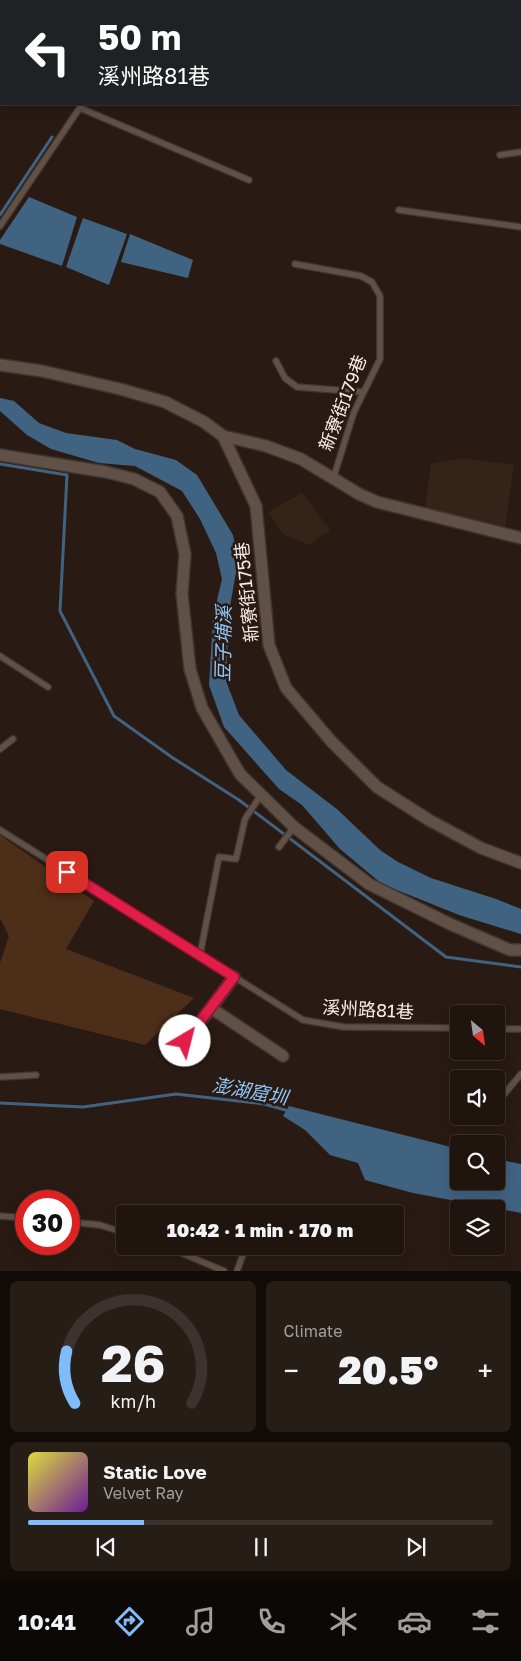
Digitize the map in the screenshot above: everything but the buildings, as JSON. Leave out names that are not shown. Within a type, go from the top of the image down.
[{"type":"street","name":"新寮街175巷","points":[[0,365],[42,371],[120,389],[164,402],[204,422],[223,436],[256,506],[269,645],[286,688],[330,741],[377,787],[428,820],[473,844],[521,863]]},
{"type":"street","points":[[223,436],[266,446],[301,459],[333,479]]},
{"type":"street","points":[[0,455],[106,472],[134,479],[160,492],[178,516],[185,554],[182,594],[184,630],[190,669],[202,708],[240,774],[261,794],[292,830],[369,884],[450,924],[510,950],[521,950]]},
{"type":"street","name":"新寮街179巷","points":[[333,479],[377,502],[521,538]]},
{"type":"street","points":[[185,1041],[234,977]]},
{"type":"street","points":[[211,1008],[283,1056]]},
{"type":"lane","points":[[0,226],[81,106],[249,180]]},
{"type":"lane","points":[[500,155],[521,152]]},
{"type":"lane","points":[[399,210],[521,227]]},
{"type":"lane","name":"新寮街179巷","points":[[294,264],[362,276],[372,282],[380,296],[380,359],[362,392],[333,479]]},
{"type":"lane","points":[[276,361],[285,378],[297,388],[362,392]]},
{"type":"lane","points":[[0,656],[48,688]]},
{"type":"lane","points":[[0,749],[13,739]]},
{"type":"lane","points":[[200,955],[219,857],[236,859],[245,819],[261,794]]},
{"type":"lane","name":"溪州路81巷","points":[[0,830],[303,1020],[344,1027],[450,1028]]},
{"type":"lane","points":[[279,847],[292,830]]},
{"type":"lane","points":[[505,1029],[521,1029]]},
{"type":"lane","points":[[505,1093],[521,1074]]},
{"type":"lane","points":[[0,1077],[36,1075]]},
{"type":"lane","points":[[0,1216],[15,1217]]},
{"type":"lane","points":[[80,1223],[100,1225],[116,1230]]},
{"type":"lane","points":[[184,1255],[214,1269],[224,1271]]},
{"type":"lane","points":[[237,1271],[243,1255]]},
{"type":"shaded area","points":[[462,458],[514,465],[505,527],[425,508],[431,464]]},
{"type":"shaded area","points":[[302,493],[330,530],[309,545],[283,534],[268,512]]},
{"type":"shaded area","points":[[0,835],[94,901],[66,949],[194,998],[145,1045],[0,1009],[0,963],[9,936],[0,918]]},
{"type":"water","points":[[29,197],[77,217],[62,266],[0,244],[0,240]]},
{"type":"water","points":[[83,218],[127,234],[109,285],[66,267]]},
{"type":"water","points":[[130,234],[193,260],[188,278],[121,262]]},
{"type":"water","name":"豆子埔溪","points":[[0,398],[14,401],[39,423],[66,433],[117,440],[135,449],[176,460],[197,475],[233,535],[238,561],[229,612],[226,681],[239,715],[286,770],[338,810],[380,850],[398,862],[431,878],[521,909],[521,934],[459,915],[382,884],[340,849],[302,805],[279,789],[224,727],[209,685],[213,617],[222,579],[216,553],[200,519],[182,491],[135,466],[99,463],[51,449],[27,435],[0,411]]},
{"type":"water","points":[[289,1106],[450,1147],[450,1190],[505,1190],[505,1161],[521,1164],[521,1213],[505,1210],[505,1200],[451,1200],[413,1193],[365,1180],[358,1163],[330,1155],[305,1130],[283,1116]]},
{"type":"waterway","points":[[0,215],[52,137]]},
{"type":"waterway","points":[[0,464],[67,475],[60,611],[114,716],[173,758],[239,800],[446,957],[521,967]]},
{"type":"waterway","name":"澎湖窟圳","points":[[0,1103],[83,1107],[176,1094],[264,1104],[289,1111]]},
{"type":"route","points":[[67,872],[234,977],[185,1041]]}]
